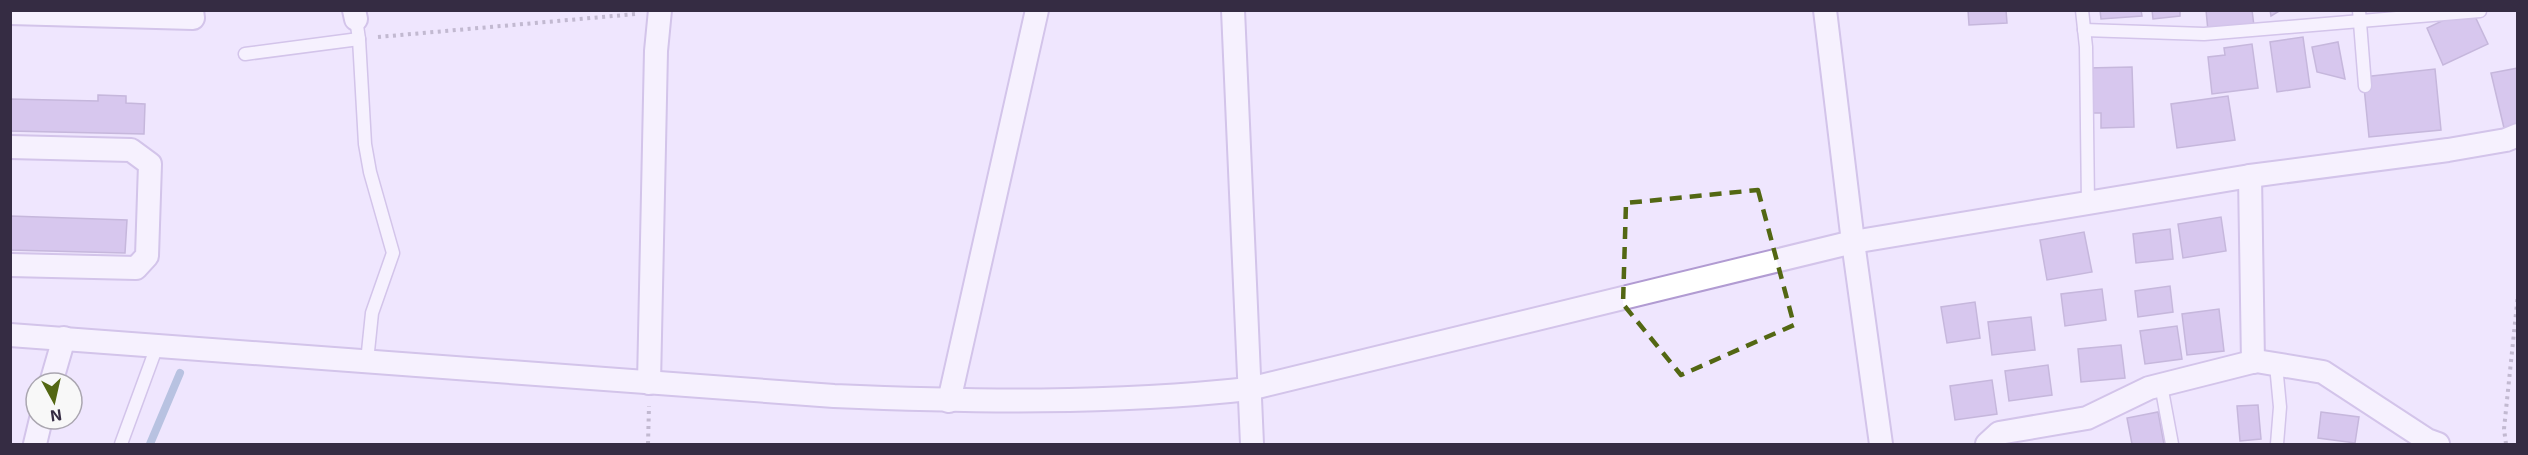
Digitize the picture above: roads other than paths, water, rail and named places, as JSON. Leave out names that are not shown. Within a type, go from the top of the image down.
[{"type":"street","points":[[10,13],[193,18],[192,10]]},
{"type":"street","points":[[949,401],[1037,10]]},
{"type":"street","points":[[1233,10],[1252,444]]},
{"type":"street","points":[[1825,10],[1853,242],[1881,444]]},
{"type":"street","points":[[649,383],[656,51],[660,11]]},
{"type":"street","points":[[10,335],[834,396],[949,401],[1173,397],[1249,389],[1853,242],[2250,176],[2448,150],[2506,140],[2517,135]]},
{"type":"street","points":[[10,147],[131,150],[150,164],[147,256],[136,268],[10,265]]},
{"type":"street","points":[[2250,176],[2253,362]]},
{"type":"street","points":[[54,371],[63,338]]},
{"type":"street","points":[[1987,444],[1999,433],[2087,417],[2149,388],[2253,362],[2323,372],[2434,444]]},
{"type":"lane","points":[[2082,10],[2088,204]]},
{"type":"lane","points":[[2084,30],[2204,34],[2359,16],[2480,11]]},
{"type":"lane","points":[[2359,16],[2365,86]]},
{"type":"lane","points":[[245,54],[356,23],[365,144],[370,172],[393,252],[372,313],[366,362]]},
{"type":"lane","points":[[120,444],[157,346]]},
{"type":"lane","points":[[2276,365],[2280,407],[2277,444]]},
{"type":"lane","points":[[2161,385],[2172,444]]},
{"type":"waterway","points":[[150,444],[180,373]]}]
